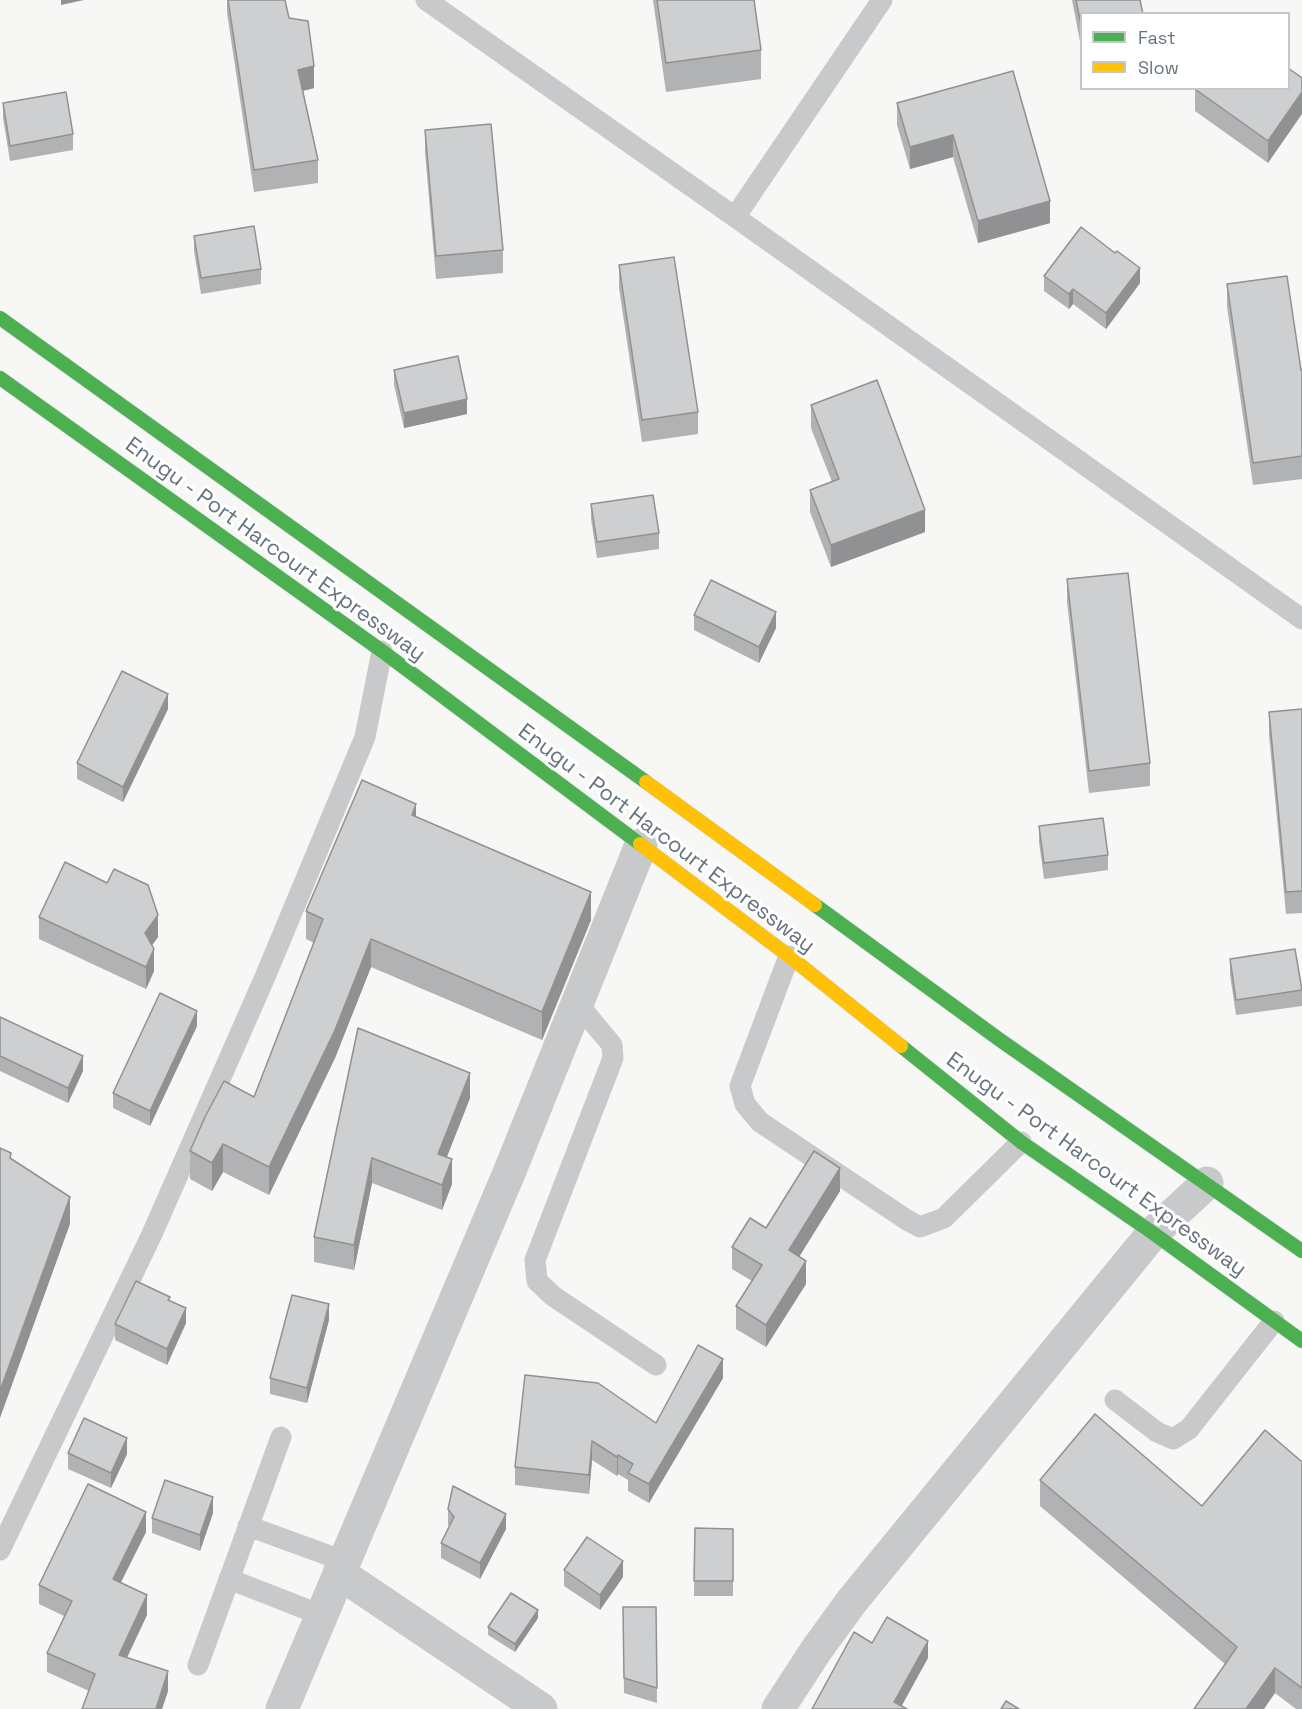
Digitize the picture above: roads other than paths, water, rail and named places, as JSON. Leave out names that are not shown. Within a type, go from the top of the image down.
[{"type":"highway","name":"Enugu - Port Harcourt Expressway","points":[[0,318],[695,817],[1000,1040],[1302,1251]]},
{"type":"highway","name":"Enugu - Port Harcourt Expressway","points":[[0,378],[382,651],[789,956],[1021,1142],[1153,1233],[1302,1341]]},
{"type":"street","points":[[282,1709],[504,1184],[641,846]]},
{"type":"street","points":[[778,1709],[816,1649],[852,1601],[1153,1233],[1207,1183]]},
{"type":"street","points":[[342,1567],[541,1709]]},
{"type":"lane","points":[[426,0],[1302,619]]},
{"type":"lane","points":[[735,217],[882,0]]},
{"type":"lane","points":[[0,1550],[152,1234],[270,966],[365,737],[382,651]]},
{"type":"lane","points":[[789,956],[740,1086],[745,1104],[760,1122],[906,1220],[920,1227],[944,1218],[1021,1142]]},
{"type":"lane","points":[[577,1003],[612,1045],[614,1058],[535,1260],[537,1281],[553,1296],[656,1365]]},
{"type":"lane","points":[[1116,1400],[1156,1432],[1173,1439],[1189,1429],[1274,1321]]},
{"type":"lane","points":[[198,1665],[281,1437]]},
{"type":"lane","points":[[248,1526],[342,1567]]},
{"type":"lane","points":[[229,1579],[321,1615]]}]
